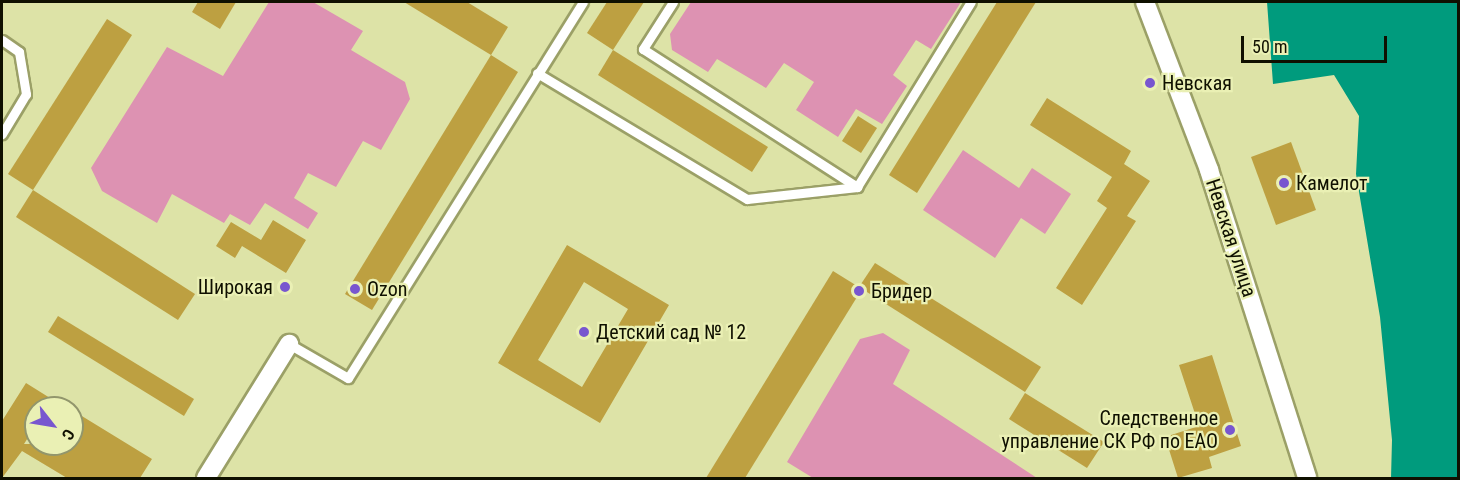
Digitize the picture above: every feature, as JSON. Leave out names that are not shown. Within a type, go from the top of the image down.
[{"type":"street","name":"Невская улица","points":[[1145,2],[1209,170],[1307,478]]},
{"type":"street","points":[[206,478],[289,344]]},
{"type":"lane","points":[[289,344],[348,378],[583,2]]},
{"type":"lane","points":[[673,2],[644,49],[858,187]]},
{"type":"lane","points":[[858,187],[971,2]]},
{"type":"lane","points":[[2,40],[19,52],[26,94],[2,134]]},
{"type":"lane","points":[[537,73],[747,199],[858,187]]},
{"type":"shaded area","points":[[269,2],[313,2],[363,31],[351,50],[405,82],[410,99],[381,150],[363,141],[336,187],[308,173],[294,198],[318,213],[308,229],[265,203],[250,225],[230,214],[224,223],[172,194],[157,223],[102,191],[91,168],[167,47],[223,76]]},
{"type":"shaded area","points":[[691,2],[961,2],[931,49],[916,40],[893,75],[907,86],[882,124],[856,109],[838,137],[796,110],[814,82],[784,63],[766,88],[717,59],[708,72],[672,50],[670,34]]},
{"type":"shaded area","points":[[963,150],[1019,188],[1032,168],[1071,194],[1045,234],[1021,218],[995,258],[923,210]]},
{"type":"shaded area","points":[[883,333],[910,350],[893,384],[1037,478],[813,478],[787,462],[860,339]]},
{"type":"water","points":[[1267,2],[1458,2],[1458,478],[1391,478],[1392,440],[1380,317],[1356,174],[1359,116],[1334,75],[1273,84]]},
{"type":"building","points":[[198,2],[236,2],[220,29],[192,12]]},
{"type":"building","points":[[404,2],[467,2],[508,27],[491,55]]},
{"type":"building","points":[[607,2],[644,2],[613,50],[587,33]]},
{"type":"building","points":[[997,2],[1036,2],[917,193],[889,175]]},
{"type":"building","points":[[107,19],[132,35],[33,190],[8,174]]},
{"type":"building","points":[[613,50],[768,147],[752,172],[598,75]]},
{"type":"building","points":[[491,55],[518,72],[372,310],[345,294]]},
{"type":"building","points":[[1047,98],[1131,151],[1124,164],[1150,181],[1127,216],[1136,221],[1082,305],[1056,288],[1107,208],[1097,201],[1112,177],[1030,125]]},
{"type":"building","points":[[858,116],[877,128],[861,153],[842,141]]},
{"type":"building","name":"Камелот","points":[[1291,142],[1316,210],[1276,225],[1251,157]]},
{"type":"building","points":[[33,190],[195,294],[178,320],[16,217]]},
{"type":"building","points":[[273,220],[306,240],[286,273],[242,246],[235,258],[216,246],[231,222],[261,240]]},
{"type":"building","points":[[567,245],[669,305],[600,423],[498,363]],"holes":[[[584,282],[628,309],[582,387],[538,360]]]},
{"type":"building","points":[[875,263],[1041,367],[1025,392],[859,287]]},
{"type":"building","points":[[833,271],[862,289],[745,478],[706,478]]},
{"type":"building","points":[[58,316],[194,399],[184,416],[48,332]]},
{"type":"building","points":[[1212,355],[1241,446],[1209,457],[1212,468],[1178,478],[1165,437],[1199,426],[1179,365]]},
{"type":"building","points":[[26,383],[47,396],[24,396],[24,452],[22,451],[2,478],[2,421]]},
{"type":"building","points":[[1025,393],[1104,442],[1087,468],[1009,419]]},
{"type":"building","points":[[84,417],[152,459],[140,478],[67,478],[30,456],[84,456]]},
{"type":"place","name":"Невская","points":[[1150,83]]},
{"type":"place","name":"Камелот","points":[[1284,183]]},
{"type":"place","name":"Широкая","points":[[285,287]]},
{"type":"place","name":"Ozon","points":[[355,289]]},
{"type":"place","name":"Бридер","points":[[859,291]]},
{"type":"place","name":"Детский сад № 12","points":[[584,332]]},
{"type":"place","name":"Следственное управление СК РФ по ЕАО","points":[[1230,430]]}]
